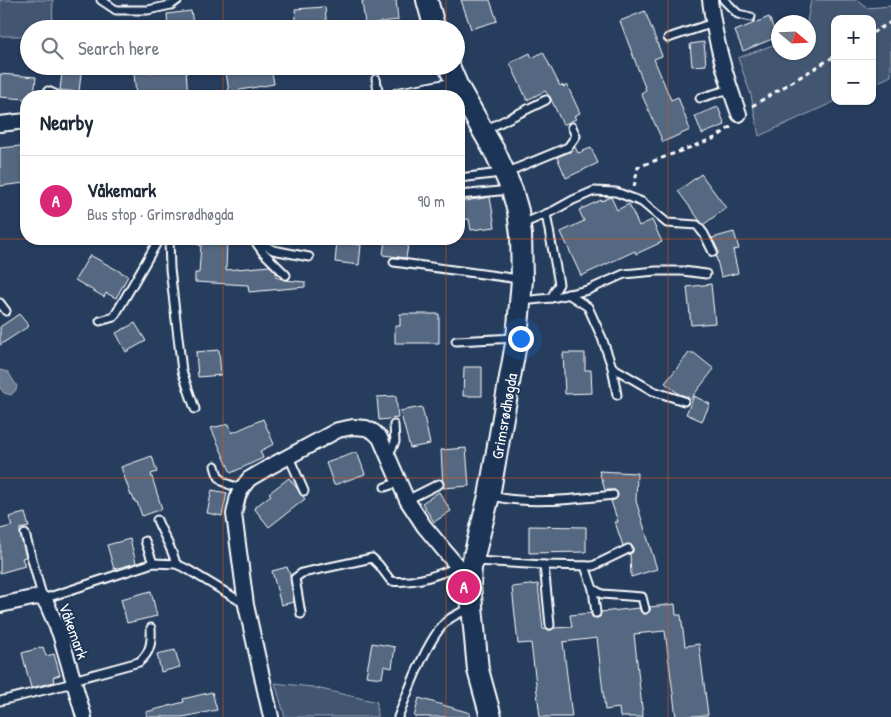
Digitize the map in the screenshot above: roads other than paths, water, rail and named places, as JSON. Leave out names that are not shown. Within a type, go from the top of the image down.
[{"type":"main road","points":[[427,0],[433,20]]},
{"type":"main road","name":"Grimsrødhøgda","points":[[453,75],[461,90]]},
{"type":"main road","name":"Grimsrødhøgda","points":[[465,98],[507,179],[518,212],[520,226],[522,280],[518,338],[489,496],[467,565],[478,670],[491,717]]},
{"type":"street","points":[[710,0],[723,71],[739,114]]},
{"type":"street","points":[[431,90],[458,85]]},
{"type":"street","points":[[0,124],[20,124]]},
{"type":"street","points":[[270,717],[246,604],[234,514],[238,496],[242,488],[250,480],[271,466],[338,430],[366,428],[380,438],[407,500],[424,526],[467,565]]},
{"type":"street","name":"Våkemark","points":[[0,605],[37,596],[47,604],[60,634],[84,717]]},
{"type":"lane","points":[[101,0],[116,10],[148,10],[171,5],[178,0]]},
{"type":"lane","points":[[724,0],[738,14],[751,17]]},
{"type":"lane","points":[[668,38],[713,23]]},
{"type":"lane","points":[[376,79],[378,90]]},
{"type":"lane","points":[[700,98],[730,90]]},
{"type":"lane","points":[[483,131],[546,100]]},
{"type":"lane","points":[[465,193],[507,179],[517,168],[568,147],[576,136],[572,127]]},
{"type":"lane","points":[[465,178],[507,179]]},
{"type":"lane","points":[[520,226],[594,191],[616,192],[642,202],[667,222],[697,226],[704,234],[713,252]]},
{"type":"lane","points":[[546,214],[559,284],[551,298]]},
{"type":"lane","points":[[100,321],[114,317],[156,245]]},
{"type":"lane","points":[[170,245],[170,269],[182,371],[195,409]]},
{"type":"lane","points":[[258,245],[286,275]]},
{"type":"lane","points":[[264,245],[273,250],[309,257]]},
{"type":"lane","points":[[394,262],[522,280]]},
{"type":"lane","points":[[521,301],[551,298],[588,290],[624,274],[656,271],[683,271],[706,274]]},
{"type":"lane","points":[[568,294],[588,307],[612,367],[617,395]]},
{"type":"lane","points":[[0,303],[6,310]]},
{"type":"lane","points":[[456,341],[518,338]]},
{"type":"lane","points":[[612,367],[653,390],[684,401]]},
{"type":"lane","points":[[388,456],[395,442],[394,425]]},
{"type":"lane","points":[[289,457],[304,491]]},
{"type":"lane","points":[[215,466],[217,475],[225,484],[242,488]]},
{"type":"lane","points":[[385,487],[400,482]]},
{"type":"lane","points":[[407,500],[438,484]]},
{"type":"lane","points":[[489,496],[523,500],[566,499],[613,494]]},
{"type":"lane","points":[[157,520],[164,538],[173,553],[176,564]]},
{"type":"lane","points":[[25,534],[42,599],[153,563],[176,564],[246,604]]},
{"type":"lane","points":[[145,542],[153,563]]},
{"type":"lane","points":[[301,614],[295,578],[302,574],[372,558],[379,564],[391,581],[404,583],[428,578],[467,565],[486,562],[593,566],[628,550]]},
{"type":"lane","points":[[544,565],[550,625]]},
{"type":"lane","points":[[585,566],[593,589],[596,614]]},
{"type":"lane","points":[[593,589],[602,594],[642,597],[645,609]]},
{"type":"lane","points":[[398,717],[415,676],[438,633],[448,620],[472,608]]},
{"type":"lane","points":[[0,701],[139,662],[146,656],[152,641],[151,628]]},
{"type":"place","name":"Våkemark","points":[[464,587]]}]
